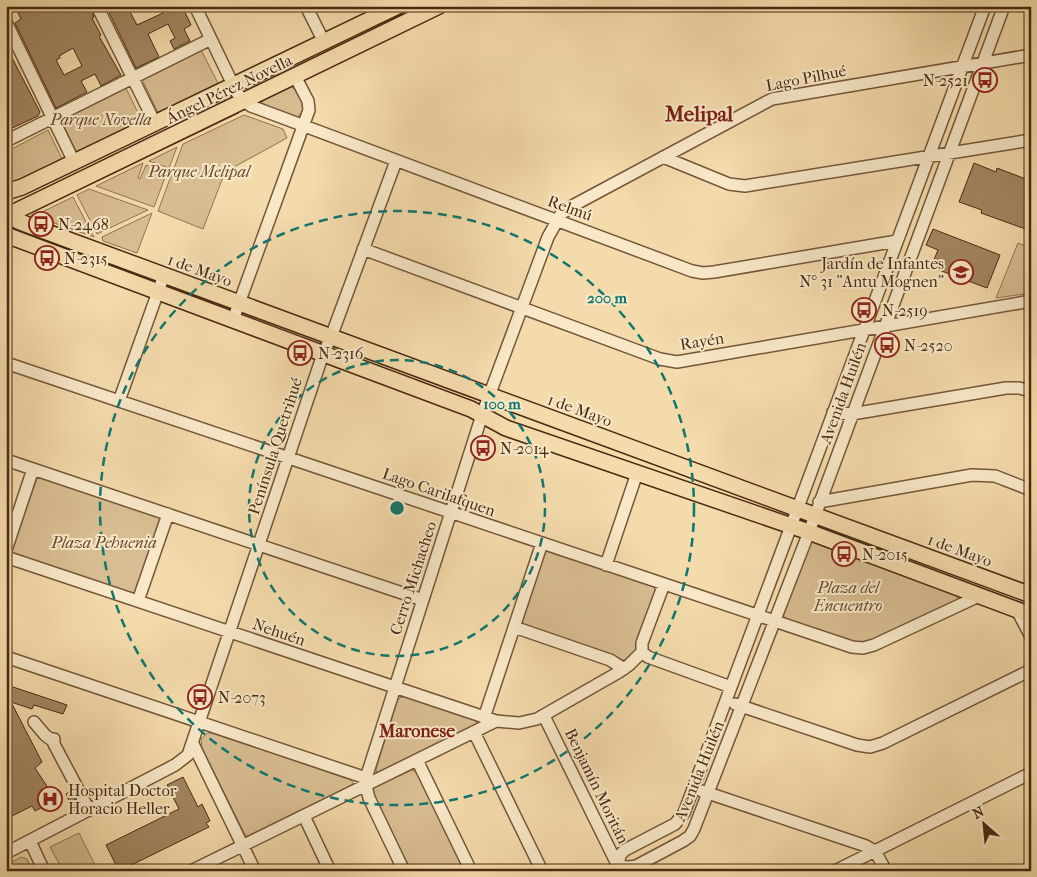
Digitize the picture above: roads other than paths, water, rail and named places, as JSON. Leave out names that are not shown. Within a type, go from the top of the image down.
[{"type":"main road","name":"Ángel Pérez Novella","points":[[6,192],[22,187],[398,6]]},
{"type":"main road","name":"Ángel Pérez Novella","points":[[7,214],[439,6]]},
{"type":"main road","name":"1 de Mayo","points":[[7,214],[23,223],[797,509],[817,509],[1031,595]]},
{"type":"main road","points":[[7,239],[158,292],[471,409],[506,428],[809,532],[1024,613]]},
{"type":"street","points":[[97,6],[155,123]]},
{"type":"street","points":[[195,6],[233,85],[244,101]]},
{"type":"street","points":[[306,6],[324,42]]},
{"type":"street","name":"Avenida Huilén","points":[[984,6],[684,813],[679,821],[625,850],[620,855],[616,869],[636,866],[686,838],[694,829],[809,532],[1004,6]]},
{"type":"street","points":[[6,22],[74,162]]},
{"type":"street","points":[[6,141],[211,39]]},
{"type":"street","name":"Lago Pilhué","points":[[557,221],[567,209],[574,205],[772,99],[1031,55]]},
{"type":"street","points":[[233,320],[309,110],[309,105],[295,76]]},
{"type":"street","name":"Relmú","points":[[244,101],[255,108],[692,271],[703,273],[897,241]]},
{"type":"street","points":[[663,157],[729,184],[740,186],[1031,140]]},
{"type":"street","name":"Península Quetrihué","points":[[6,853],[180,763],[188,755],[323,354],[396,161]]},
{"type":"street","points":[[7,214],[16,230],[7,239]]},
{"type":"street","name":"Cerro Michacheo","points":[[366,781],[482,415],[548,237],[557,221]]},
{"type":"street","name":"Rayén","points":[[363,249],[666,361],[677,362],[1031,301]]},
{"type":"street","points":[[119,401],[164,275]]},
{"type":"street","name":"Lago Carilafquen","points":[[6,363],[852,647],[862,648],[874,645],[979,596]]},
{"type":"street","points":[[833,412],[852,414],[1006,388],[1019,388],[1031,391]]},
{"type":"street","points":[[6,460],[423,600]]},
{"type":"street","points":[[6,550],[33,469]]},
{"type":"street","points":[[606,565],[637,473]]},
{"type":"street","points":[[817,509],[972,475],[995,476],[1031,490]]},
{"type":"street","points":[[138,601],[168,514]]},
{"type":"street","points":[[484,718],[542,544]]},
{"type":"street","name":"Nehuén","points":[[6,557],[496,721],[525,723],[544,716],[624,669],[642,652]]},
{"type":"street","points":[[664,584],[642,643],[642,652],[648,657],[731,687]]},
{"type":"street","points":[[1024,613],[1031,638]]},
{"type":"street","points":[[514,627],[610,660],[624,669]]},
{"type":"street","points":[[6,657],[200,722],[366,781]]},
{"type":"street","points":[[726,701],[857,745],[870,747],[883,743],[1031,670]]},
{"type":"street","name":"Benjamín Moritán","points":[[544,716],[616,869]]},
{"type":"street","points":[[191,871],[304,816],[366,781],[417,760],[496,721]]},
{"type":"street","points":[[34,722],[45,735],[54,740],[89,810]]},
{"type":"street","points":[[474,732],[542,871]]},
{"type":"street","points":[[192,744],[255,871]]},
{"type":"street","points":[[417,760],[471,871]]},
{"type":"street","points":[[835,871],[1031,773]]},
{"type":"street","points":[[366,781],[369,798],[404,871]]},
{"type":"street","points":[[693,788],[862,844],[875,851],[886,871]]},
{"type":"street","points":[[304,816],[330,871]]},
{"type":"street","points":[[30,841],[44,871]]},
{"type":"place","name":"N-2521","points":[[985,80]]},
{"type":"place","name":"N-2468","points":[[41,224]]},
{"type":"place","name":"N-2315","points":[[47,258]]},
{"type":"place","name":"Jardín de Infantes N° 31 \"Antu Mognen\"","points":[[961,272]]},
{"type":"place","name":"N-2519","points":[[864,310]]},
{"type":"place","name":"N-2520","points":[[887,345]]},
{"type":"place","name":"N-2316","points":[[300,353]]},
{"type":"place","name":"N-2014","points":[[483,448]]},
{"type":"place","name":"N-2015","points":[[844,554]]},
{"type":"place","name":"N-2073","points":[[200,697]]},
{"type":"place","name":"Hospital Doctor Horacio Heller","points":[[50,799]]},
{"type":"district","name":"Melipal","points":[[699,114]]},
{"type":"district","name":"Maronese","points":[[417,731]]},
{"type":"park label","name":"Parque Novella","points":[[101,119]]},
{"type":"park label","name":"Parque Melipal","points":[[199,171]]},
{"type":"park label","name":"Plaza Pehuenia","points":[[104,542]]},
{"type":"park label","name":"Plaza del Encuentro","points":[[848,596]]}]
